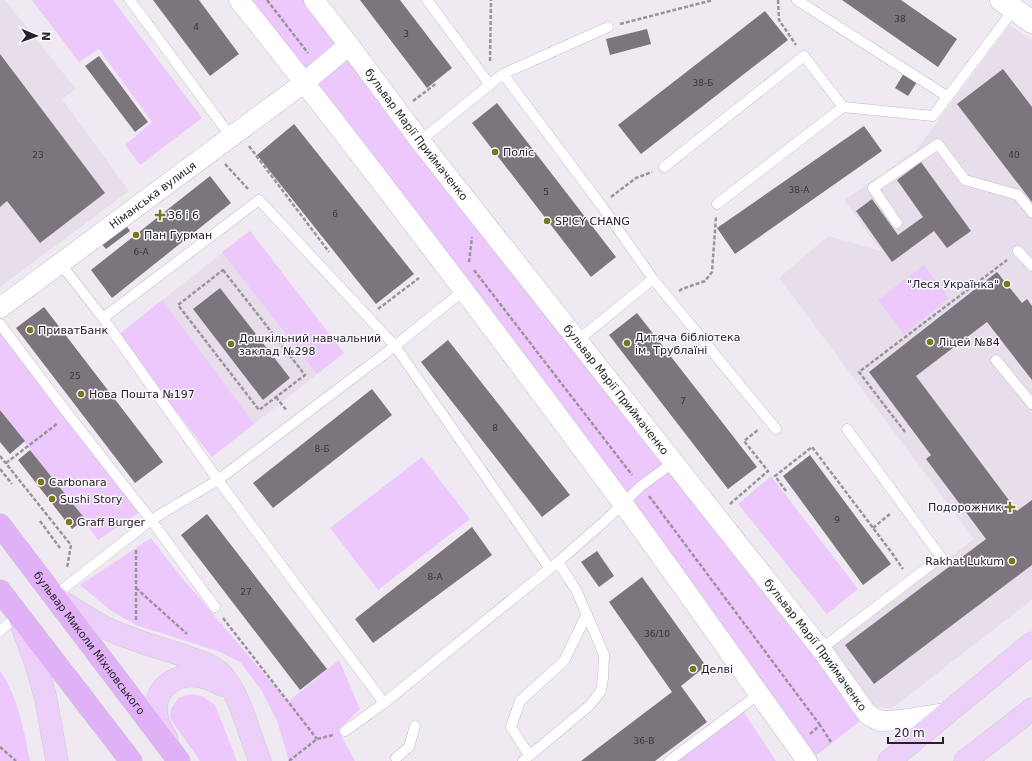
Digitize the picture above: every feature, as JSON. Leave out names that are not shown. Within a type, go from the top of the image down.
[{"type":"highway","name":"бульвар Миколи Міхновського","points":[[0,525],[177,759]]},
{"type":"highway","points":[[0,591],[131,761]]},
{"type":"main road","points":[[54,596],[105,627],[135,640],[216,669],[224,677],[240,705],[251,740],[260,761]]},
{"type":"main road","points":[[18,615],[36,664],[46,698],[57,761]]},
{"type":"main road","points":[[889,761],[1032,644]]},
{"type":"main road","points":[[177,759],[161,728],[156,711],[158,696],[165,686],[175,679],[188,676],[202,676],[217,682],[233,692]]},
{"type":"main road","points":[[965,761],[1032,709]]},
{"type":"street","points":[[239,0],[305,82],[464,290],[622,503],[807,761]]},
{"type":"street","name":"бульвар Марії Приймаченко","points":[[314,0],[420,141],[821,649],[868,715],[880,721],[902,720],[947,713]]},
{"type":"street","points":[[1008,5],[1032,22]]},
{"type":"street","name":"Німанська вулиця","points":[[0,308],[305,82],[349,45]]},
{"type":"lane","points":[[130,0],[235,134]]},
{"type":"lane","points":[[427,0],[490,85]]},
{"type":"lane","points":[[797,0],[948,97]]},
{"type":"lane","points":[[717,204],[842,107],[933,116],[948,97],[1008,5]]},
{"type":"lane","points":[[420,141],[503,74],[608,27]]},
{"type":"lane","points":[[664,167],[804,56],[842,107]]},
{"type":"lane","points":[[503,74],[601,205],[653,279],[772,425]]},
{"type":"lane","points":[[897,223],[873,188],[938,144],[965,180],[1018,195],[1032,212]]},
{"type":"lane","points":[[103,318],[259,200],[395,346],[550,569]]},
{"type":"lane","points":[[1018,251],[1032,266]]},
{"type":"lane","points":[[60,263],[103,318],[218,480],[384,703]]},
{"type":"lane","points":[[578,340],[653,279]]},
{"type":"lane","points":[[54,596],[151,520],[218,480],[395,346],[464,290]]},
{"type":"lane","points":[[0,324],[151,520],[215,607]]},
{"type":"lane","points":[[996,360],[1032,404]]},
{"type":"lane","points":[[821,649],[941,557],[847,429]]},
{"type":"lane","points":[[345,731],[384,703],[550,569],[607,519],[641,486],[674,462]]},
{"type":"lane","points":[[558,562],[576,590],[587,614],[604,655],[601,691],[589,706],[526,758],[511,727],[520,701],[564,660],[587,614]]},
{"type":"lane","points":[[0,631],[18,615]]},
{"type":"lane","points":[[669,761],[759,694]]},
{"type":"lane","points":[[395,760],[409,746],[415,726]]},
{"type":"path","points":[[267,0],[308,53]]},
{"type":"path","points":[[490,85],[491,0]]},
{"type":"path","points":[[608,27],[713,0]]},
{"type":"path","points":[[778,0],[779,20],[804,56]]},
{"type":"path","points":[[410,104],[436,83]]},
{"type":"path","points":[[235,134],[332,256]]},
{"type":"path","points":[[212,151],[259,200]]},
{"type":"path","points":[[612,196],[636,178],[664,167]]},
{"type":"path","points":[[682,289],[705,281],[712,272],[717,204]]},
{"type":"path","points":[[905,432],[859,372],[1018,251]]},
{"type":"path","points":[[464,256],[641,486],[820,725],[831,742]]},
{"type":"path","points":[[223,270],[305,375],[276,397],[259,410],[178,305],[223,270]]},
{"type":"path","points":[[374,313],[419,278]]},
{"type":"path","points":[[276,397],[280,403]]},
{"type":"path","points":[[6,463],[68,414]]},
{"type":"path","points":[[727,506],[768,472],[744,441],[772,425]]},
{"type":"path","points":[[786,491],[775,476],[812,446],[906,574]]},
{"type":"path","points":[[0,456],[71,545],[66,569]]},
{"type":"path","points":[[0,469],[12,484]]},
{"type":"path","points":[[873,528],[891,512]]},
{"type":"path","points":[[40,521],[60,548]]},
{"type":"path","points":[[136,531],[136,625]]},
{"type":"path","points":[[136,587],[192,638]]},
{"type":"path","points":[[215,607],[317,739]]},
{"type":"path","points":[[812,740],[808,735],[820,725]]},
{"type":"path","points":[[289,761],[317,739],[345,731]]},
{"type":"path","points":[[0,747],[16,761]]},
{"type":"shaded area","points":[[0,0],[5,0],[76,89],[62,99],[129,191],[0,287]]},
{"type":"shaded area","points":[[32,0],[113,0],[202,118],[140,165],[125,145],[152,122],[99,49],[79,62]]},
{"type":"shaded area","points":[[239,0],[314,0],[868,715],[809,761]]},
{"type":"shaded area","points":[[1010,25],[1032,41],[1032,600],[891,709],[872,706],[829,648],[974,539],[779,278],[828,236],[881,251],[844,200],[916,150]]},
{"type":"shaded area","name":"Дошкільний навчальний заклад №298","points":[[250,231],[344,353],[212,457],[117,336]]},
{"type":"shaded area","points":[[250,231],[344,353],[317,374],[222,252]]},
{"type":"shaded area","points":[[924,265],[949,298],[904,334],[878,300]]},
{"type":"shaded area","points":[[162,300],[254,424],[212,457],[117,336]]},
{"type":"shaded area","points":[[0,332],[140,512],[98,540],[0,409]]},
{"type":"shaded area","points":[[422,457],[470,519],[378,590],[330,528]]},
{"type":"shaded area","points":[[771,476],[858,589],[827,614],[738,504]]},
{"type":"shaded area","points":[[151,538],[178,573],[288,702],[339,660],[360,709],[338,730],[355,761],[289,761],[277,721],[262,691],[240,662],[220,652],[136,625],[110,610],[80,585]]},
{"type":"shaded area","points":[[0,671],[11,691],[20,714],[30,761],[0,761]]},
{"type":"shaded area","points":[[191,694],[202,696],[215,705],[237,761],[200,761],[170,718],[171,709],[178,698]]},
{"type":"shaded area","points":[[743,711],[776,761],[678,761]]},
{"type":"building","points":[[153,0],[199,0],[239,54],[210,76]]},
{"type":"building","points":[[360,0],[400,0],[452,68],[427,88]]},
{"type":"building","points":[[842,0],[901,0],[957,39],[938,67]]},
{"type":"building","points":[[765,11],[788,40],[641,154],[618,125]]},
{"type":"building","points":[[647,29],[651,44],[610,55],[606,39]]},
{"type":"building","points":[[0,54],[105,193],[40,243],[7,201],[0,207]]},
{"type":"building","points":[[99,56],[148,122],[135,132],[85,66]]},
{"type":"building","points":[[1003,69],[1032,107],[1032,202],[957,104]]},
{"type":"building","points":[[904,73],[917,82],[908,96],[895,88]]},
{"type":"building","points":[[497,103],[616,257],[591,277],[472,123]]},
{"type":"building","points":[[294,124],[414,274],[376,304],[257,155]]},
{"type":"building","points":[[864,126],[882,151],[735,254],[717,228]]},
{"type":"building","points":[[921,162],[971,231],[947,248],[934,231],[892,262],[856,211],[872,199],[898,235],[923,217],[897,180]]},
{"type":"building","points":[[210,176],[231,203],[112,298],[91,270]]},
{"type":"building","points":[[125,224],[130,231],[106,249],[100,242]]},
{"type":"building","points":[[997,272],[1022,303],[1027,299],[1032,306],[1032,380],[987,322],[916,376],[1017,511],[1032,500],[1032,565],[874,684],[845,645],[986,539],[926,459],[931,455],[869,372]]},
{"type":"building","points":[[220,288],[290,378],[263,400],[193,309]]},
{"type":"building","points":[[44,307],[163,462],[135,483],[16,328]]},
{"type":"building","points":[[637,313],[757,467],[728,489],[609,335]]},
{"type":"building","points":[[448,340],[570,495],[542,517],[421,362]]},
{"type":"building","points":[[372,389],[392,415],[273,508],[253,483]]},
{"type":"building","points":[[0,410],[25,441],[10,454],[0,442]]},
{"type":"building","points":[[30,450],[85,519],[72,529],[18,460]]},
{"type":"building","points":[[810,455],[891,564],[863,585],[783,476]]},
{"type":"building","points":[[207,514],[327,669],[300,690],[181,535]]},
{"type":"building","points":[[472,527],[492,555],[373,643],[355,619]]},
{"type":"building","points":[[597,551],[614,576],[599,587],[581,562]]},
{"type":"building","points":[[642,577],[706,666],[681,686],[707,722],[655,761],[581,761],[672,692],[609,602]]},
{"type":"place","name":"Поліс","points":[[495,152]]},
{"type":"place","name":"36 і 6","points":[[160,215]]},
{"type":"place","name":"SPICY CHANG","points":[[547,221]]},
{"type":"place","name":"Пан Гурман","points":[[136,235]]},
{"type":"place","name":"\"Леся Українка\"","points":[[1007,284]]},
{"type":"place","name":"ПриватБанк","points":[[30,330]]},
{"type":"place","name":"Ліцей №84","points":[[930,342]]},
{"type":"place","name":"Дитяча бібліотека ім. Трублаїні","points":[[627,343]]},
{"type":"place","name":"Дошкільний навчальний заклад №298","points":[[231,344]]},
{"type":"place","name":"Нова Пошта №197","points":[[81,394]]},
{"type":"place","name":"Carbonara","points":[[41,482]]},
{"type":"place","name":"Sushi Story","points":[[52,499]]},
{"type":"place","name":"Подорожник","points":[[1010,507]]},
{"type":"place","name":"Graff Burger","points":[[69,522]]},
{"type":"place","name":"Rakhat Lukum","points":[[1012,561]]},
{"type":"place","name":"Делві","points":[[693,669]]}]
